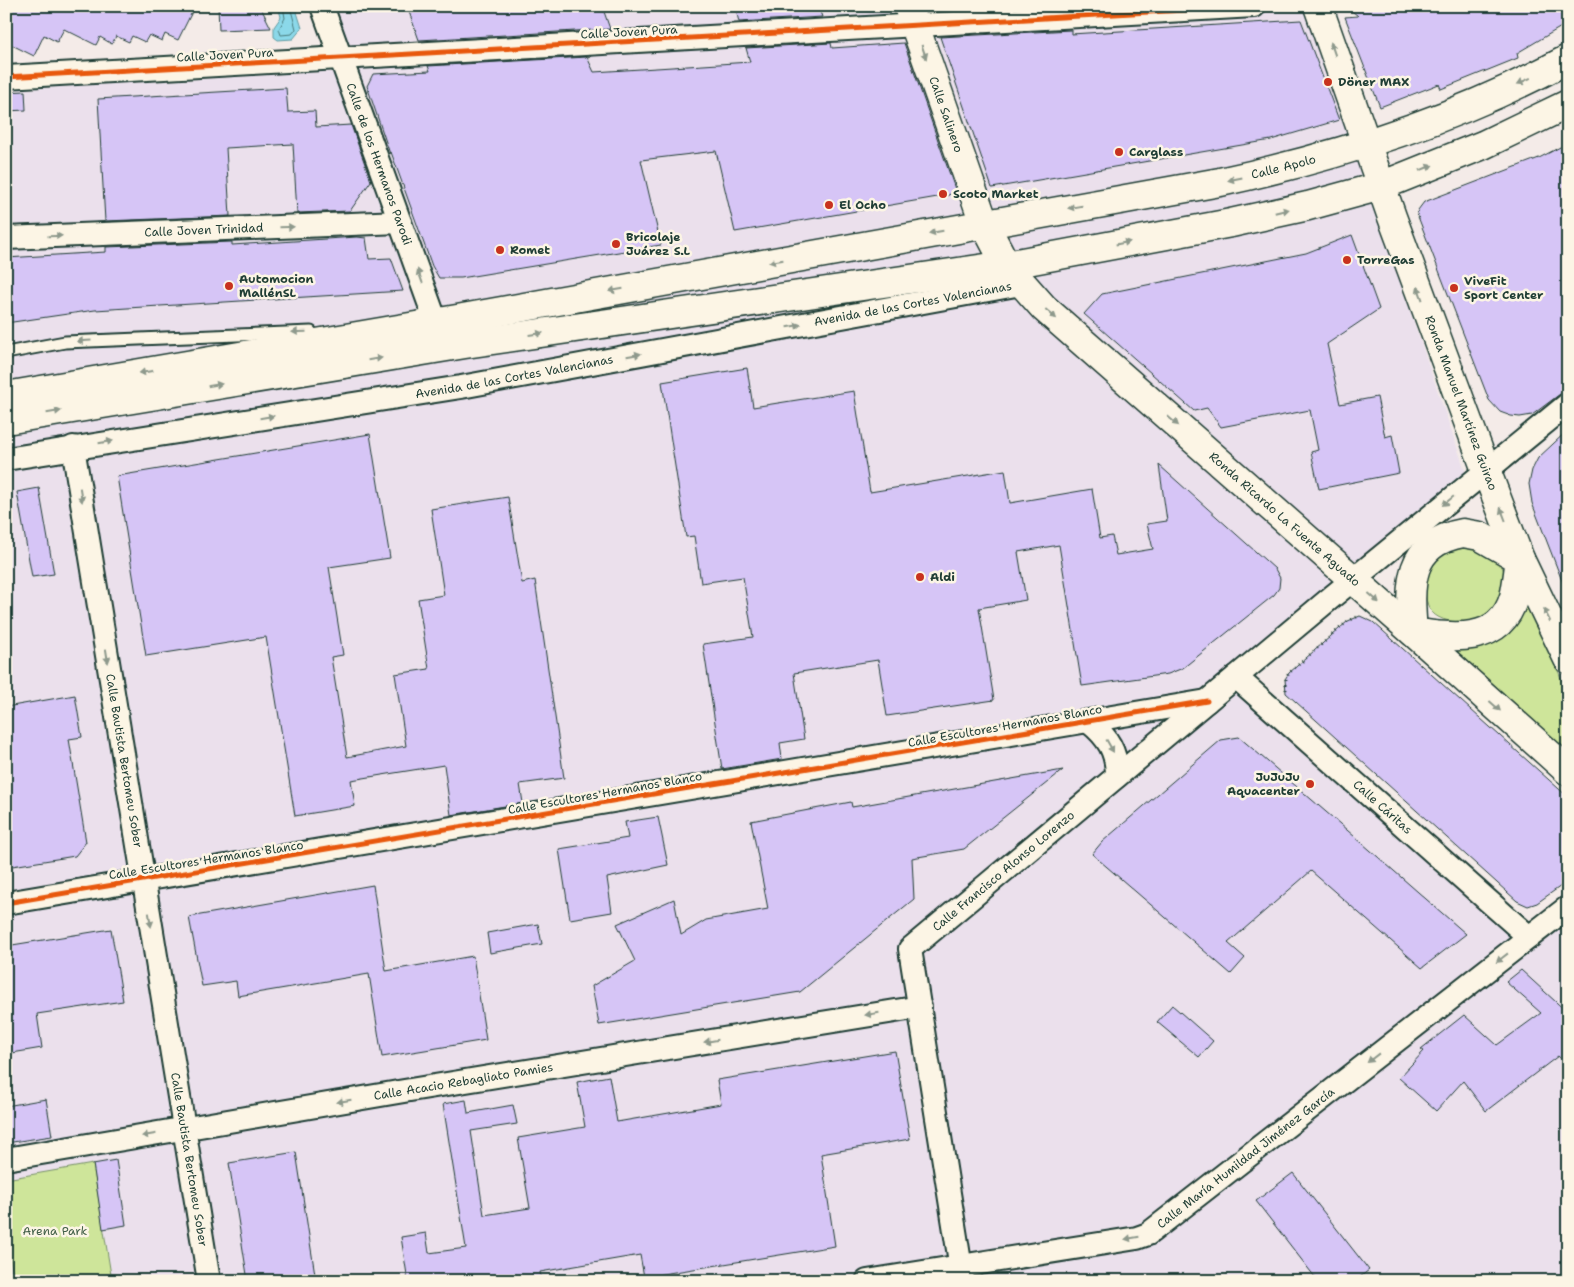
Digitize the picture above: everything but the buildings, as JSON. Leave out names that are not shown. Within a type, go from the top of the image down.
[{"type":"main road","name":"Ronda Manuel Martínez Guirao","points":[[1318,6],[1366,145],[1486,470],[1520,558],[1568,658]]},
{"type":"main road","name":"Calle Salinero","points":[[912,16],[984,223],[1013,274]]},
{"type":"main road","name":"Calle Apolo","points":[[984,223],[1220,182],[1295,165],[1366,145],[1468,106],[1568,59]]},
{"type":"main road","points":[[1013,274],[1269,215],[1381,186],[1483,145],[1568,104]]},
{"type":"main road","points":[[6,396],[436,322],[984,223]]},
{"type":"main road","name":"Avenida de las Cortes Valencianas","points":[[6,420],[465,344],[1013,274]]},
{"type":"main road","name":"Ronda Ricardo La Fuente Aguado","points":[[1013,274],[1044,308],[1413,632],[1568,771]]},
{"type":"main road","points":[[1463,533],[1480,536],[1520,558],[1514,596],[1508,612],[1497,624],[1483,633],[1467,637],[1413,632],[1411,592],[1413,575],[1419,558],[1430,545],[1446,536],[1463,533]]},
{"type":"street","name":"Calle de los Hermanos Parodi","points":[[322,6],[436,322]]},
{"type":"street","name":"Calle Joven Pura","points":[[6,78],[341,58],[912,16],[1254,6]]},
{"type":"street","name":"Calle Joven Trinidad","points":[[6,238],[400,222]]},
{"type":"street","name":"Avenida de las Cortes Valencianas","points":[[6,459],[461,387],[1013,274]]},
{"type":"street","name":"Calle Francisco Alonso Lorenzo","points":[[962,1273],[910,949],[1353,579],[1568,404]]},
{"type":"street","name":"Calle Bautista Bertomeu Sober","points":[[73,447],[209,1281]]},
{"type":"street","name":"Calle Cáritas","points":[[1236,677],[1528,937]]},
{"type":"street","name":"Calle Escultores Hermanos Blanco","points":[[6,903],[1207,701]]},
{"type":"street","points":[[1090,722],[1112,747],[1117,758],[1117,776]]},
{"type":"street","name":"Calle María Humildad Jiménez García","points":[[867,1281],[962,1273],[1137,1238],[1148,1234],[1568,907]]},
{"type":"street","name":"Calle Acacio Rebagliato Pamies","points":[[6,1159],[394,1092],[920,1006]]},
{"type":"lane","points":[[6,353],[65,342],[400,328]]},
{"type":"path","points":[[1288,696],[1285,686],[1289,674],[1348,621],[1363,617]]},
{"type":"shaded area","points":[[334,6],[1305,6],[1467,476],[1220,675],[1531,949],[1568,921],[1568,1281],[6,1281],[6,90],[357,70]]},
{"type":"green space","points":[[1462,542],[1500,562],[1506,576],[1504,599],[1478,624],[1449,621],[1439,617],[1432,612],[1426,595],[1426,566]]},
{"type":"green space","points":[[1523,597],[1547,644],[1568,695],[1568,751],[1451,646]]},
{"type":"green space","name":"Arena Park","points":[[93,1164],[112,1281],[14,1281],[6,1234],[6,1179]]},
{"type":"water","points":[[278,6],[295,6],[302,28],[293,39],[278,40],[274,37],[274,27],[281,17]]},
{"type":"cycle path","points":[[6,77],[1254,6]]},
{"type":"cycle path","points":[[6,903],[1207,701]]},
{"type":"place","name":"Döner MAX","points":[[1328,82]]},
{"type":"place","name":"Carglass","points":[[1119,152]]},
{"type":"place","name":"Scoto Market","points":[[943,194]]},
{"type":"place","name":"El Ocho","points":[[829,205]]},
{"type":"place","name":"Bricolaje Juárez S.L","points":[[616,244]]},
{"type":"place","name":"Romet","points":[[500,250]]},
{"type":"place","name":"TorreGas","points":[[1347,260]]},
{"type":"place","name":"Automocion MallénSL","points":[[229,286]]},
{"type":"place","name":"ViveFit Sport Center","points":[[1454,288]]},
{"type":"place","name":"Aldi","points":[[920,577]]},
{"type":"place","name":"JuJuJu Aquacenter","points":[[1310,784]]}]
